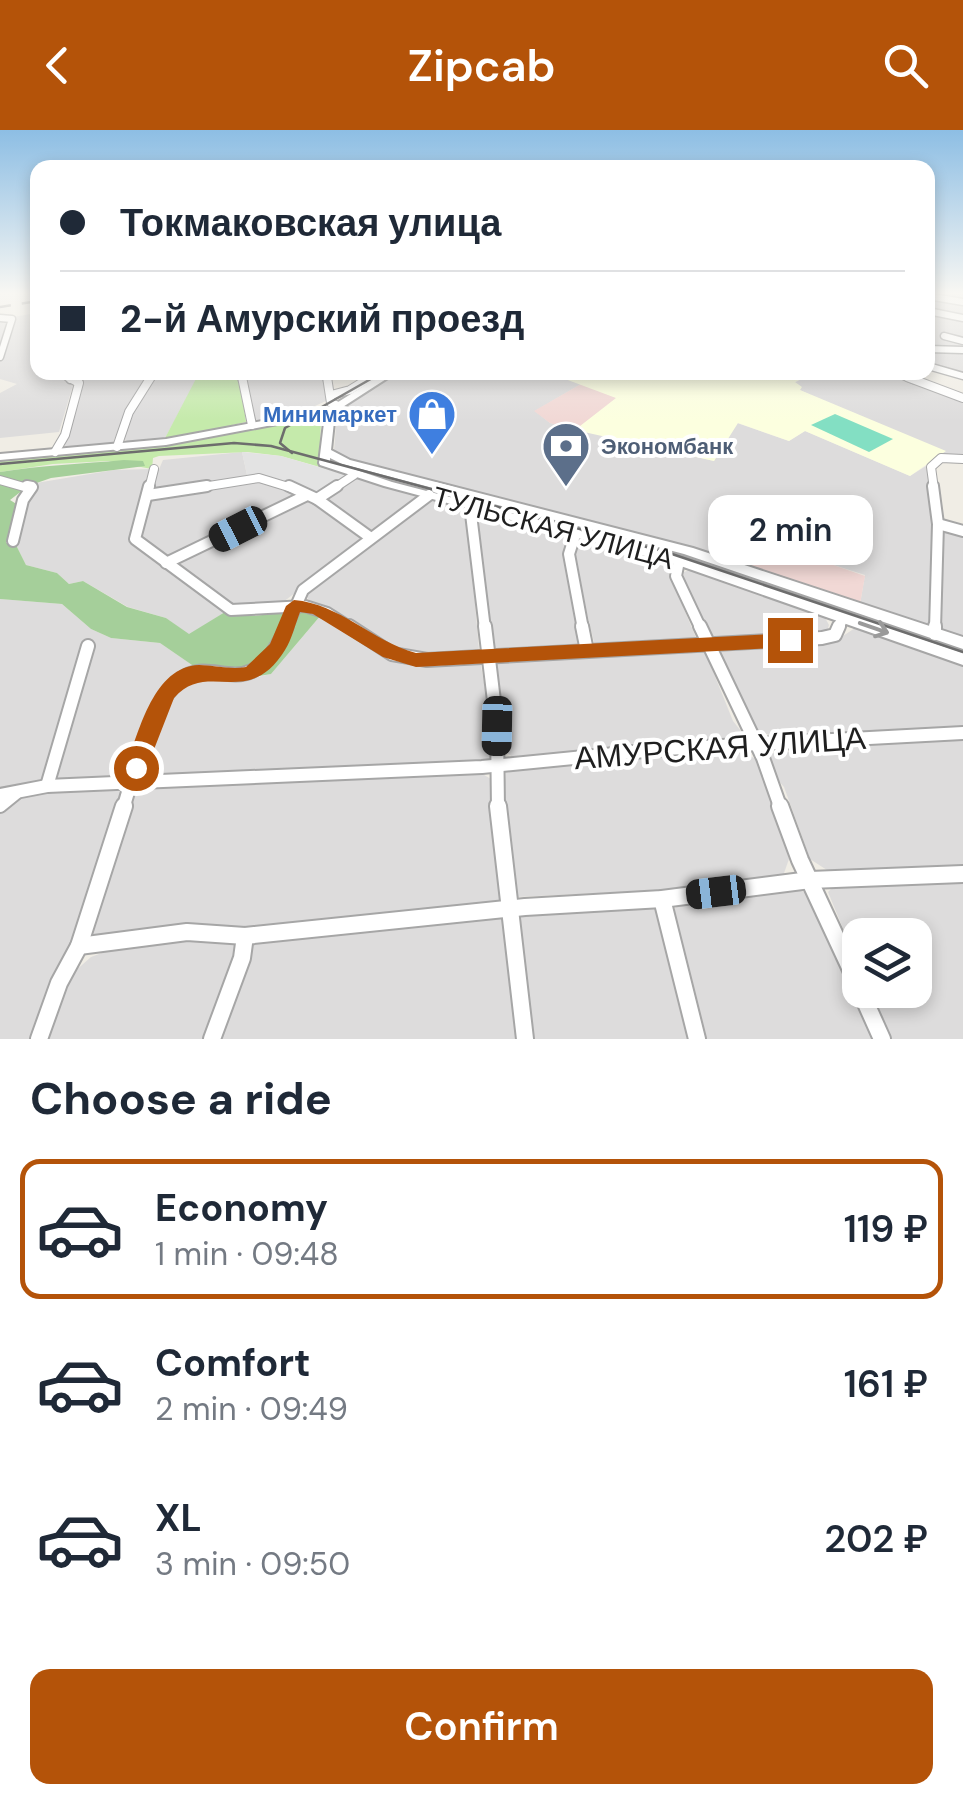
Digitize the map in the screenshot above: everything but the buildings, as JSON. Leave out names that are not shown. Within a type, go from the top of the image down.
[{"type":"street","points":[[935,349],[963,350]]},
{"type":"street","points":[[935,368],[963,376]]},
{"type":"street","points":[[55,452],[65,435],[79,384],[70,380]]},
{"type":"street","points":[[116,447],[129,412],[149,380]]},
{"type":"street","points":[[243,380],[246,414],[252,425]]},
{"type":"street","points":[[324,451],[334,408],[328,380]]},
{"type":"street","points":[[331,394],[350,390],[366,380]]},
{"type":"street","points":[[0,457],[187,439],[334,408],[380,380]]},
{"type":"street","points":[[915,380],[963,398]]},
{"type":"street","name":"ТУЛЬСКАЯ УЛИЦА","points":[[963,643],[688,550],[382,472],[324,451],[324,463],[354,474],[678,560],[963,659]]},
{"type":"street","points":[[935,634],[938,524],[931,468],[941,458],[963,459]]},
{"type":"street","points":[[154,469],[135,538],[145,549],[231,610],[245,614],[294,606],[316,608],[402,658],[822,638],[835,635],[843,618]]},
{"type":"street","points":[[317,499],[354,474]]},
{"type":"street","points":[[148,494],[259,478],[286,484],[317,499],[372,538]]},
{"type":"street","points":[[0,480],[32,487],[23,500],[13,541]]},
{"type":"street","points":[[39,1039],[59,982],[79,946],[82,927],[166,694],[175,683],[195,672],[252,674],[278,648],[303,590],[429,495]]},
{"type":"street","points":[[166,563],[305,496]]},
{"type":"street","points":[[474,506],[471,514],[497,726],[498,833],[505,852],[524,1039]]},
{"type":"street","points":[[938,524],[963,531]]},
{"type":"street","points":[[576,532],[568,554],[588,651]]},
{"type":"street","points":[[678,560],[676,576],[757,746],[842,950]]},
{"type":"street","points":[[47,786],[88,646]]},
{"type":"street","name":"АМУРСКАЯ УЛИЦА","points":[[0,795],[47,786],[496,765],[664,749],[963,732]]},
{"type":"street","points":[[0,806],[17,792]]},
{"type":"street","points":[[79,946],[187,932],[245,936],[510,908],[662,898],[810,880],[963,874]]},
{"type":"street","points":[[662,898],[697,1039]]},
{"type":"street","points":[[212,1039],[242,958],[245,936]]},
{"type":"street","points":[[868,1008],[882,1039]]},
{"type":"shaded area","points":[[0,336],[30,336],[30,380],[65,380],[73,385],[59,432],[0,438],[0,393],[17,384],[0,379]]},
{"type":"shaded area","points":[[935,336],[963,336],[963,375],[935,367]]},
{"type":"shaded area","points":[[76,380],[146,380],[129,404],[112,445],[70,449],[64,445],[83,383]]},
{"type":"shaded area","points":[[152,380],[196,380],[164,440],[130,443],[124,439],[132,411]]},
{"type":"shaded area","points":[[246,380],[323,380],[328,400],[300,413],[257,421],[249,413],[250,392]]},
{"type":"shaded area","points":[[385,380],[569,380],[581,384],[535,411],[550,423],[714,461],[737,423],[789,441],[805,431],[910,476],[926,466],[935,499],[932,623],[924,626],[860,604],[865,575],[818,560],[820,551],[730,523],[714,556],[353,462],[334,451],[337,413]]},
{"type":"shaded area","points":[[568,380],[799,380],[795,382],[802,387],[800,390],[946,451],[910,476],[805,431],[789,441],[738,423],[714,461],[575,430],[616,398]]},
{"type":"shaded area","points":[[909,380],[963,399],[963,458],[938,457],[800,390],[794,383]]},
{"type":"shaded area","points":[[581,384],[617,398],[575,430],[550,423],[534,411]]},
{"type":"shaded area","points":[[242,452],[247,475],[208,485],[151,488],[163,460]]},
{"type":"shaded area","points":[[242,452],[281,456],[346,475],[318,496],[282,480],[247,475]]},
{"type":"shaded area","points":[[152,469],[132,538],[225,612],[189,635],[166,618],[128,607],[83,581],[69,584],[57,573],[26,565],[15,543],[26,500],[36,483],[114,470]]},
{"type":"shaded area","points":[[357,478],[418,497],[371,532],[322,500]]},
{"type":"shaded area","points":[[245,480],[279,483],[298,496],[166,559],[140,541],[140,519],[149,500]]},
{"type":"shaded area","points":[[309,500],[360,538],[360,542],[282,603],[240,611],[174,566],[176,560],[298,501]]},
{"type":"shaded area","points":[[436,500],[467,509],[479,650],[416,656],[390,650],[309,600],[305,594],[426,502]]},
{"type":"shaded area","points":[[483,511],[568,535],[565,553],[574,587],[581,648],[498,655],[491,649],[475,515]]},
{"type":"shaded area","points":[[729,523],[821,552],[819,560],[865,576],[860,604],[714,556]]},
{"type":"shaded area","points":[[942,530],[963,532],[963,639],[947,634],[940,626]]},
{"type":"shaded area","points":[[586,538],[663,559],[697,640],[595,646],[572,554],[575,546]]},
{"type":"shaded area","points":[[692,569],[823,614],[829,625],[827,631],[715,641],[709,636],[683,577],[684,572]]},
{"type":"shaded area","points":[[0,599],[62,604],[91,629],[111,638],[160,643],[192,665],[179,674],[128,771],[118,777],[60,781],[0,802]]},
{"type":"shaded area","points":[[321,615],[387,654],[480,661],[492,726],[492,754],[488,760],[226,776],[144,775],[142,766],[170,694],[185,681],[210,675],[239,681],[271,674]]},
{"type":"shaded area","points":[[855,628],[963,662],[963,728],[775,738],[754,728],[720,654],[722,650],[840,638]]},
{"type":"shaded area","points":[[700,650],[706,654],[733,721],[748,740],[515,759],[501,748],[494,663]]},
{"type":"shaded area","points":[[963,737],[963,866],[830,872],[810,859],[784,787],[773,774],[769,759],[772,753]]},
{"type":"shaded area","points":[[740,751],[756,759],[771,795],[789,859],[783,876],[662,890],[517,897],[501,832],[506,769]]},
{"type":"shaded area","points":[[479,772],[491,779],[501,899],[495,904],[250,929],[99,939],[90,935],[88,925],[134,795],[147,786]]},
{"type":"shaded area","points":[[124,790],[124,795],[104,839],[104,851],[35,1039],[0,1039],[0,808],[27,793]]},
{"type":"shaded area","points":[[955,880],[963,884],[963,1039],[891,1039],[877,1008],[932,1008],[932,918],[842,918],[842,926],[828,892],[834,886]]},
{"type":"shaded area","points":[[806,892],[842,965],[842,1008],[861,1008],[875,1039],[702,1039],[672,917],[675,908],[683,903]]},
{"type":"shaded area","points":[[648,905],[657,909],[692,1039],[530,1039],[518,920],[524,915]]},
{"type":"shaded area","points":[[503,919],[521,1039],[218,1039],[251,945],[257,938]]},
{"type":"shaded area","points":[[185,936],[237,939],[236,960],[213,1012],[206,1039],[45,1039],[64,981],[91,957],[126,944]]},
{"type":"green space","points":[[195,380],[240,380],[246,422],[164,440]]},
{"type":"green space","points":[[835,414],[893,439],[869,452],[811,425]]},
{"type":"green space","points":[[308,416],[321,423],[319,462],[327,469],[281,456],[247,452],[159,456],[153,458],[152,469],[108,461],[0,472],[0,458],[188,441]]},
{"type":"green space","points":[[143,461],[145,466],[51,478],[28,486],[10,500],[18,505],[6,543],[15,543],[26,565],[57,573],[69,584],[83,581],[127,607],[166,618],[189,634],[225,612],[249,616],[297,611],[321,615],[271,674],[259,676],[192,665],[160,643],[111,638],[91,629],[62,604],[0,599],[0,472]]},
{"type":"tram line","points":[[290,451],[280,443],[285,428],[369,380]]},
{"type":"tram line","points":[[0,464],[234,443],[290,451]]},
{"type":"tram line","points":[[290,451],[669,553],[963,652]]},
{"type":"place","name":"Минимаркет","points":[[432,456]]},
{"type":"place","name":"Экономбанк","points":[[566,488]]},
{"type":"route","points":[[136,768],[166,694],[175,683],[195,672],[252,674],[278,648],[294,606],[316,608],[389,652],[416,660],[790,640]]}]
